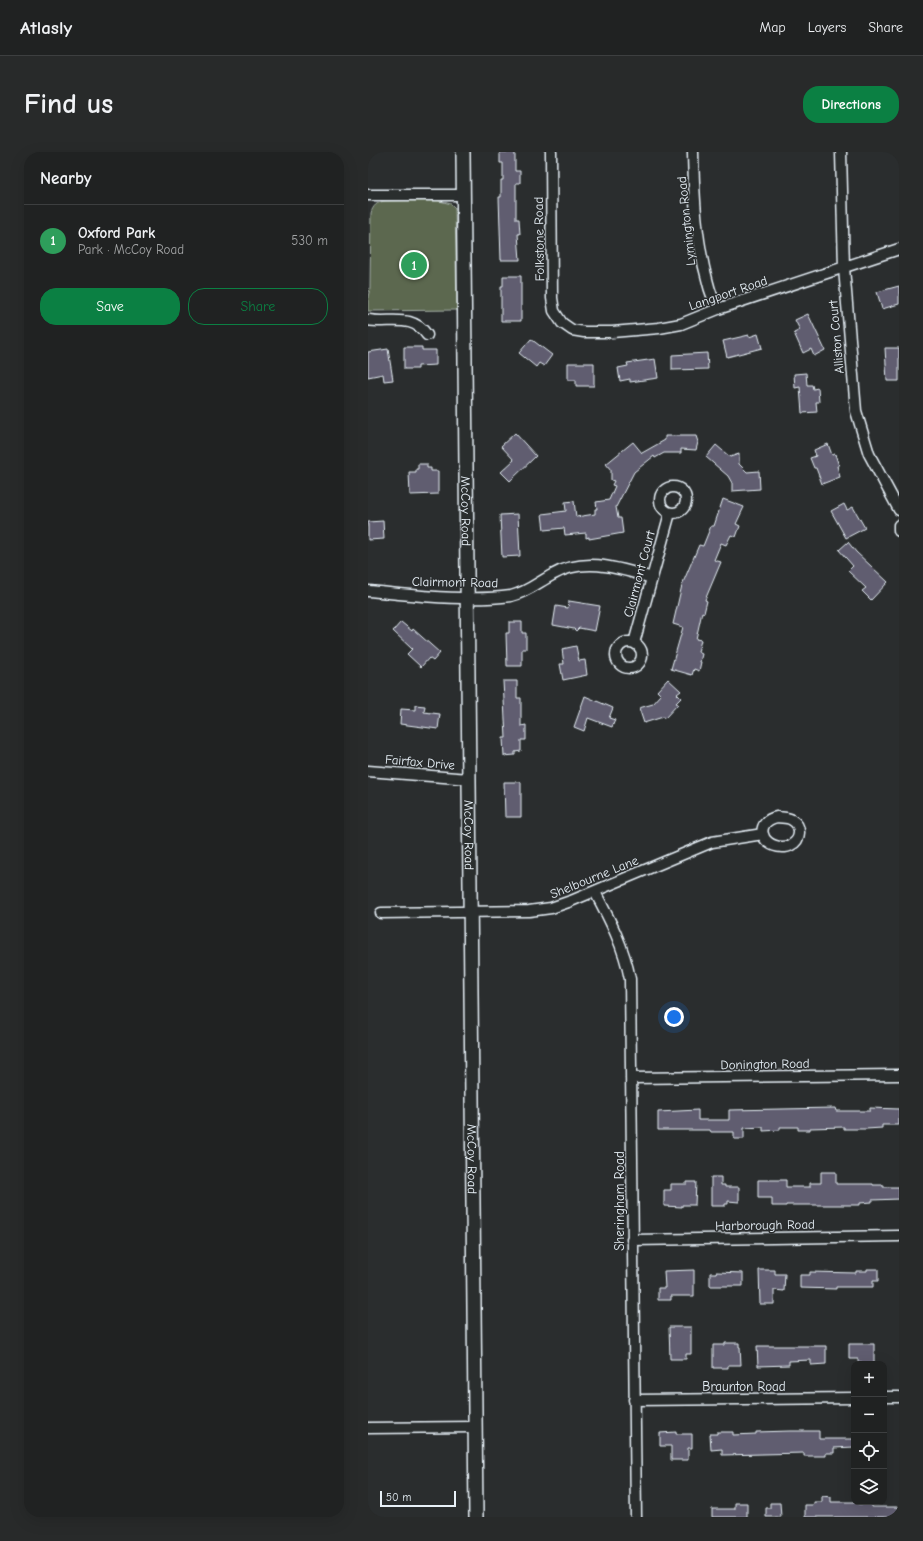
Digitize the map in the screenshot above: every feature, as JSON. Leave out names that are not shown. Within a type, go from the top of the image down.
[{"type":"main road","name":"McCoy Road","points":[[463,152],[476,1517]]},
{"type":"street","name":"Folkstone Road","points":[[551,152],[552,298],[554,311],[562,323]]},
{"type":"street","name":"Lymington Road","points":[[693,152],[694,196],[699,243],[708,284],[718,309]]},
{"type":"street","name":"Alliston Court","points":[[842,152],[844,268],[856,411],[869,454],[899,510]]},
{"type":"street","points":[[368,195],[463,195]]},
{"type":"street","name":"Langport Road","points":[[562,323],[572,330],[584,332],[638,331],[681,324],[718,309],[899,249]]},
{"type":"street","points":[[368,320],[401,320],[414,323],[422,327],[427,335]]},
{"type":"street","name":"Clairmont Court","points":[[634,643],[670,513]]},
{"type":"street","points":[[899,525],[899,532]]},
{"type":"street","name":"Clairmont Road","points":[[368,591],[487,598],[518,594],[560,570],[577,566],[597,564],[652,578]]},
{"type":"street","name":"Fairfax Drive","points":[[368,771],[469,779]]},
{"type":"street","name":"Shelbourne Lane","points":[[381,913],[540,910],[571,902],[712,842],[763,834]]},
{"type":"street","name":"Sheringham Road","points":[[595,892],[617,934],[629,973],[631,996],[632,1240],[636,1517]]},
{"type":"street","name":"Donington Road","points":[[631,1078],[899,1075]]},
{"type":"street","name":"Harborough Road","points":[[632,1240],[899,1236]]},
{"type":"street","points":[[887,1398],[899,1397]]},
{"type":"street","name":"Braunton Road","points":[[634,1400],[851,1398]]},
{"type":"street","points":[[368,1428],[476,1427]]},
{"type":"green space","points":[[436,200],[451,204],[455,208],[457,310],[368,311],[368,297],[370,288],[371,213],[373,208],[378,203],[385,201]]},
{"type":"building","points":[[500,152],[515,152],[515,171],[520,171],[520,183],[516,183],[516,219],[519,219],[520,234],[518,234],[520,260],[501,260],[499,197],[501,197],[501,180],[503,180],[503,163],[500,163]]},
{"type":"building","points":[[503,276],[521,276],[521,321],[501,321],[501,286],[503,286]]},
{"type":"building","points":[[899,286],[899,304],[882,309],[877,292]]},
{"type":"building","points":[[808,314],[825,350],[814,356],[811,349],[803,353],[794,333],[800,330],[795,320]]},
{"type":"building","points":[[758,334],[762,348],[727,357],[723,341]]},
{"type":"building","points":[[531,339],[552,355],[544,366],[539,363],[536,367],[519,353]]},
{"type":"building","points":[[404,347],[422,347],[422,350],[436,350],[436,365],[418,366],[418,369],[404,369]]},
{"type":"building","points":[[885,348],[899,348],[899,381],[887,381]]},
{"type":"building","points":[[388,349],[393,380],[384,381],[383,374],[368,377],[368,352]]},
{"type":"building","points":[[707,353],[708,369],[672,370],[672,355]]},
{"type":"building","points":[[655,359],[658,378],[630,382],[630,379],[620,381],[618,368],[628,366],[627,363]]},
{"type":"building","points":[[568,363],[594,363],[594,386],[576,386],[576,380],[568,380]]},
{"type":"building","points":[[806,373],[807,385],[812,385],[813,389],[818,388],[819,402],[816,402],[817,412],[802,413],[800,387],[795,388],[794,374]]},
{"type":"building","points":[[515,433],[536,456],[510,481],[501,472],[514,460],[501,446]]},
{"type":"building","points":[[665,436],[696,436],[698,442],[696,450],[681,449],[681,453],[664,453],[655,458],[654,456],[634,472],[616,507],[618,518],[621,518],[623,533],[589,539],[589,537],[586,538],[586,533],[565,535],[564,528],[544,530],[542,514],[566,511],[565,502],[574,501],[576,517],[595,514],[595,509],[597,509],[596,502],[609,500],[615,486],[612,485],[614,481],[611,480],[611,470],[606,464],[633,442],[642,453],[665,440]]},
{"type":"building","points":[[828,444],[832,455],[835,454],[839,466],[837,466],[840,477],[822,484],[816,468],[814,468],[810,458],[816,456],[814,450]]},
{"type":"building","points":[[716,445],[730,457],[739,454],[739,464],[747,472],[759,471],[760,489],[732,491],[732,483],[728,476],[706,457]]},
{"type":"building","points":[[418,464],[427,464],[427,468],[431,468],[431,471],[438,471],[438,494],[410,495],[409,472],[416,472],[416,469],[418,469]]},
{"type":"building","points":[[723,499],[744,507],[736,524],[740,526],[736,537],[731,535],[726,545],[721,543],[714,560],[721,562],[705,600],[707,601],[704,613],[702,612],[696,639],[701,640],[698,652],[702,654],[701,662],[699,671],[694,669],[692,675],[671,669],[683,627],[673,624],[682,585],[699,545],[703,546],[711,526],[714,526]]},
{"type":"building","points":[[844,504],[847,510],[853,507],[865,528],[846,538],[831,511]]},
{"type":"building","points":[[518,514],[520,556],[502,557],[500,515]]},
{"type":"building","points":[[383,521],[384,539],[368,540],[368,522]]},
{"type":"building","points":[[848,542],[856,552],[888,582],[871,600],[862,591],[866,588],[848,571],[853,566],[839,550]]},
{"type":"building","points":[[569,601],[600,606],[595,631],[579,628],[576,631],[574,629],[553,625],[556,606],[568,608]]},
{"type":"building","points":[[401,622],[412,631],[413,629],[440,653],[433,661],[429,658],[421,667],[407,654],[412,649],[393,631]]},
{"type":"building","points":[[509,622],[522,622],[522,633],[526,633],[526,649],[522,649],[522,666],[507,666],[506,633],[509,633]]},
{"type":"building","points":[[576,646],[579,661],[585,660],[587,675],[563,680],[560,664],[564,664],[562,649]]},
{"type":"building","points":[[668,679],[681,691],[677,694],[681,698],[676,703],[678,704],[665,718],[663,717],[644,723],[639,708],[653,704],[661,695],[657,691]]},
{"type":"building","points":[[503,681],[517,681],[517,698],[521,698],[521,726],[526,725],[526,740],[521,740],[521,751],[515,752],[515,755],[504,756],[503,738],[506,738]]},
{"type":"building","points":[[585,696],[613,708],[609,718],[615,720],[612,727],[588,718],[584,731],[574,727]]},
{"type":"building","points":[[415,705],[425,706],[424,712],[440,714],[438,729],[400,724],[401,709],[415,710]]},
{"type":"building","points":[[504,782],[521,782],[521,817],[505,817]]},
{"type":"building","points":[[835,1108],[836,1111],[870,1111],[870,1108],[899,1109],[899,1125],[882,1125],[882,1128],[866,1129],[844,1129],[844,1127],[810,1128],[810,1130],[798,1130],[798,1127],[780,1127],[780,1130],[763,1131],[763,1127],[744,1128],[744,1139],[734,1139],[734,1132],[711,1132],[710,1130],[658,1130],[658,1112],[698,1110],[698,1120],[729,1120],[729,1110]]},
{"type":"building","points":[[821,1172],[836,1172],[836,1184],[873,1184],[883,1185],[883,1187],[899,1187],[899,1199],[872,1200],[872,1202],[860,1203],[860,1205],[772,1206],[772,1198],[758,1198],[758,1180],[786,1180],[786,1187],[810,1187],[810,1183],[821,1183]]},
{"type":"building","points":[[711,1177],[721,1177],[721,1185],[725,1185],[725,1187],[739,1187],[739,1202],[728,1201],[728,1204],[725,1204],[725,1206],[711,1206]]},
{"type":"building","points":[[687,1182],[696,1182],[695,1205],[682,1205],[682,1207],[664,1206],[664,1190],[671,1190],[671,1184],[687,1184]]},
{"type":"building","points":[[867,1269],[878,1269],[878,1281],[873,1281],[873,1287],[836,1287],[836,1289],[800,1288],[800,1275],[810,1275],[810,1272],[856,1273],[856,1271],[867,1271]]},
{"type":"building","points":[[694,1270],[694,1296],[671,1296],[671,1300],[658,1300],[658,1288],[665,1288],[664,1271]]},
{"type":"building","points":[[759,1270],[775,1270],[775,1274],[785,1274],[784,1291],[774,1290],[774,1304],[760,1304]]},
{"type":"building","points":[[710,1273],[743,1273],[743,1286],[710,1286]]},
{"type":"building","points":[[669,1327],[691,1327],[691,1354],[686,1354],[686,1359],[670,1359]]},
{"type":"building","points":[[725,1343],[739,1343],[741,1365],[728,1365],[728,1368],[713,1368],[713,1345],[725,1345]]},
{"type":"building","points":[[849,1344],[874,1344],[874,1361],[858,1361],[858,1359],[849,1359]]},
{"type":"building","points":[[757,1346],[826,1346],[826,1364],[811,1365],[811,1360],[789,1361],[789,1365],[758,1366]]},
{"type":"building","points":[[819,1431],[819,1439],[851,1439],[851,1447],[834,1448],[834,1453],[826,1453],[826,1456],[804,1456],[804,1453],[722,1455],[722,1449],[711,1450],[710,1434],[717,1434],[717,1432],[733,1432],[733,1435],[756,1434],[756,1432]]},
{"type":"building","points":[[676,1432],[676,1434],[692,1434],[692,1448],[688,1448],[688,1460],[671,1460],[671,1446],[660,1446],[660,1433]]},
{"type":"building","points":[[822,1496],[831,1497],[831,1502],[851,1502],[851,1505],[899,1507],[899,1517],[805,1517],[805,1505],[814,1505],[814,1502],[822,1502]]},
{"type":"building","points":[[735,1503],[747,1503],[747,1517],[712,1517],[712,1509],[735,1509]]},
{"type":"building","points":[[770,1503],[780,1503],[781,1517],[766,1517],[766,1508],[770,1508]]},
{"type":"place","name":"Oxford Park","points":[[414,265]]}]
